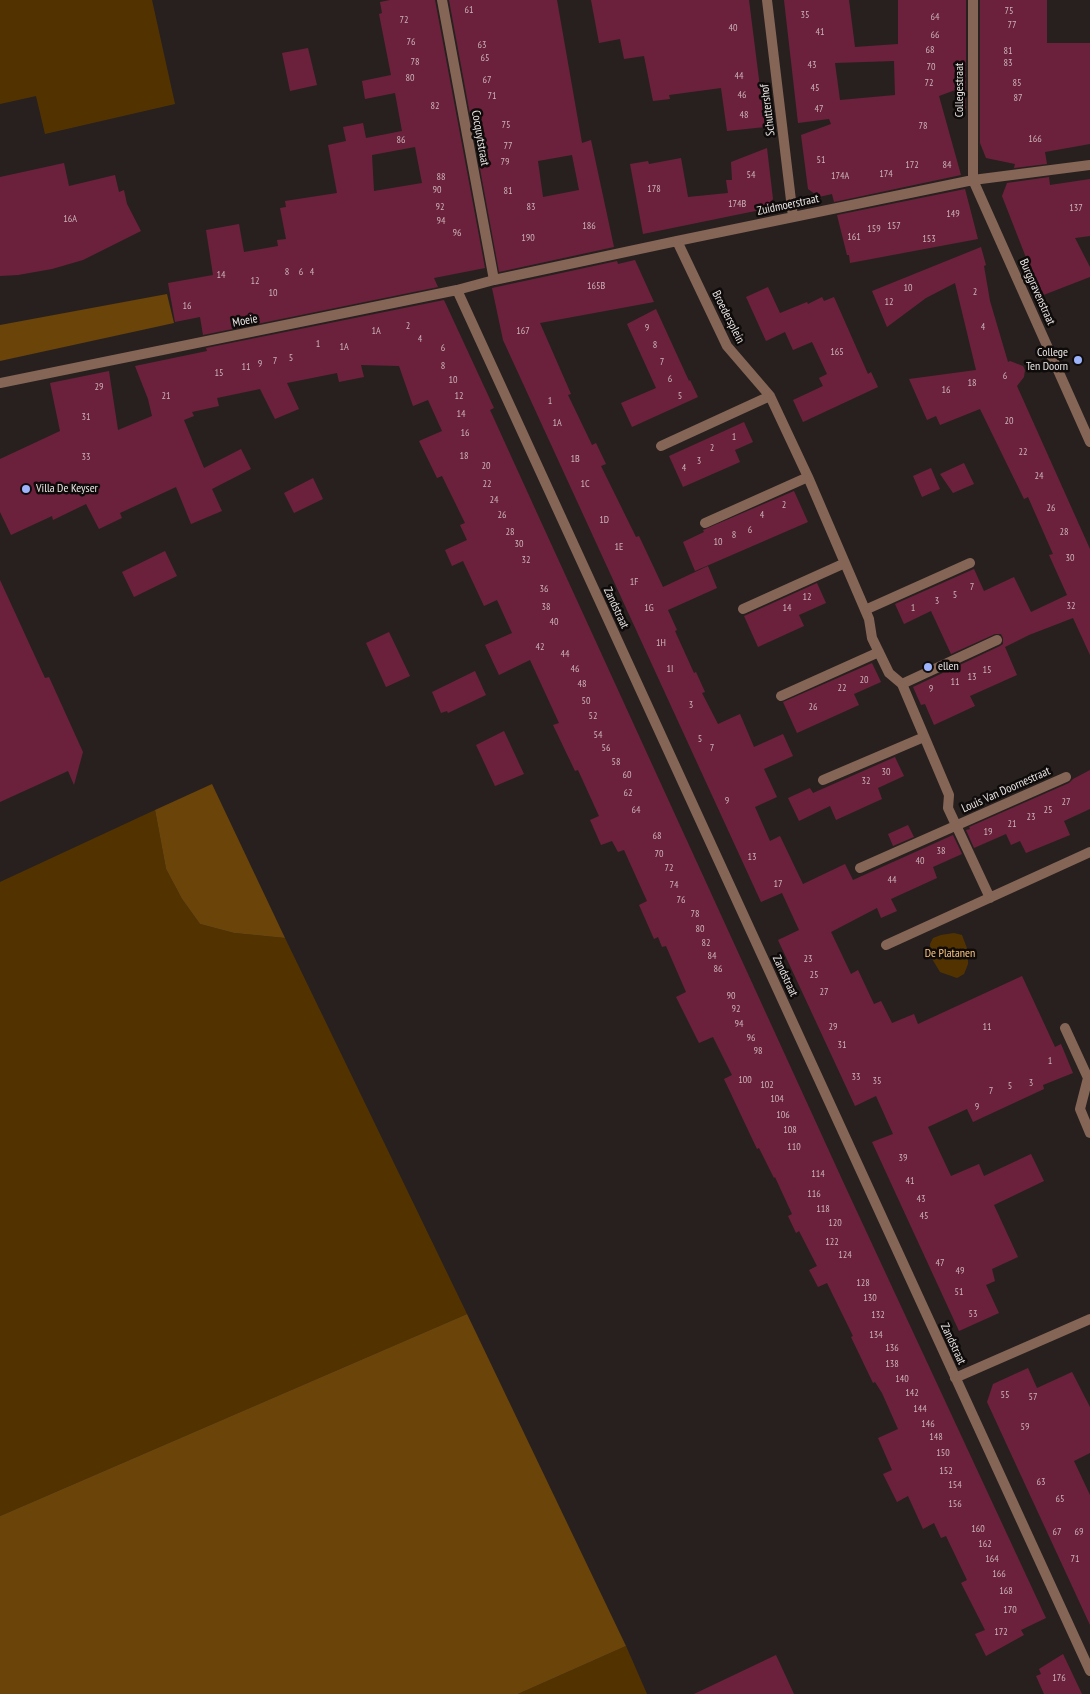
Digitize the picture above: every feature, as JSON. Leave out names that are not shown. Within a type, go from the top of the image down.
[{"type":"street","name":"Cocquytstraat","points":[[442,0],[494,280]]},
{"type":"street","name":"Schuttershof","points":[[767,0],[793,217]]},
{"type":"street","name":"Collegestraat","points":[[973,0],[973,180]]},
{"type":"street","name":"Zuidmoerstraat","points":[[494,280],[973,180],[1090,165]]},
{"type":"street","name":"Burggravenstraat","points":[[973,180],[1090,442]]},
{"type":"street","name":"Broedersplein","points":[[677,241],[727,346],[770,396]]},
{"type":"street","name":"Moeie","points":[[0,383],[457,290],[494,280]]},
{"type":"street","name":"Zandstraat","points":[[457,290],[1090,1672]]},
{"type":"street","points":[[661,446],[770,396]]},
{"type":"street","name":"Louis Van Doornestraat","points":[[770,396],[808,477],[869,619],[872,638],[889,673],[902,684],[949,795],[948,808],[990,898]]},
{"type":"street","points":[[705,523],[808,477]]},
{"type":"street","points":[[865,610],[970,562]]},
{"type":"street","points":[[743,609],[845,563]]},
{"type":"street","points":[[902,684],[997,640]]},
{"type":"street","points":[[781,696],[879,652]]},
{"type":"street","points":[[823,780],[924,737]]},
{"type":"street","name":"Louis Van Doornestraat","points":[[860,868],[1066,777]]},
{"type":"street","points":[[886,945],[1090,852]]},
{"type":"street","points":[[1065,1028],[1088,1078],[1080,1110],[1090,1133]]},
{"type":"street","points":[[955,1378],[1090,1318]]},
{"type":"green space","points":[[0,0],[152,0],[175,104],[45,134],[36,96],[0,104]]},
{"type":"green space","points":[[155,810],[166,869],[182,899],[200,924],[234,933],[285,938],[467,1314],[0,1516],[0,882]]},
{"type":"green space","name":"De Platanen","points":[[954,933],[962,935],[968,951],[968,964],[964,974],[957,978],[940,972],[931,957],[930,944],[933,938]]},
{"type":"green space","points":[[626,1646],[647,1694],[518,1694]]},
{"type":"shaded area","points":[[167,294],[174,323],[0,361],[0,325]]},
{"type":"shaded area","points":[[212,784],[285,938],[234,933],[200,924],[182,899],[166,869],[155,810]]},
{"type":"shaded area","points":[[467,1314],[626,1646],[518,1694],[0,1694],[0,1516]]},
{"type":"building","points":[[390,0],[435,0],[485,268],[434,278],[438,287],[203,335],[200,317],[175,322],[168,283],[213,275],[206,230],[239,224],[244,252],[278,246],[277,240],[286,239],[280,208],[286,207],[285,201],[337,193],[328,145],[346,141],[343,127],[363,123],[366,138],[402,131],[395,93],[365,99],[362,81],[391,75],[379,14],[382,13],[380,2]],"holes":[[[415,147],[422,183],[374,191],[372,155]]]},
{"type":"building","points":[[449,0],[557,0],[582,143],[591,140],[614,247],[499,272]],"holes":[[[572,155],[579,190],[543,197],[538,161]]]},
{"type":"building","points":[[591,0],[749,0],[765,127],[727,131],[721,88],[669,95],[670,99],[653,101],[644,56],[624,59],[620,39],[599,43]]},
{"type":"building","points":[[784,0],[849,0],[855,47],[898,44],[898,0],[966,0],[966,110],[958,89],[939,96],[961,175],[834,202],[832,194],[819,197],[808,189],[801,135],[831,124],[829,119],[798,123]],"holes":[[[894,61],[895,95],[840,100],[835,63]]]},
{"type":"building","points":[[980,0],[1047,0],[1047,43],[1090,43],[1090,144],[1045,152],[1047,164],[1014,168],[1015,164],[986,158],[980,143]]},
{"type":"building","points":[[308,48],[317,85],[290,91],[282,53]]},
{"type":"building","points":[[767,148],[773,199],[765,209],[643,234],[630,164],[648,161],[649,164],[681,158],[688,197],[728,193],[726,180],[732,180],[731,162]]},
{"type":"building","points":[[64,163],[69,186],[115,175],[119,192],[124,190],[127,204],[141,231],[83,260],[52,269],[0,276],[0,177]]},
{"type":"building","points":[[1049,177],[1050,185],[1090,179],[1090,236],[1075,238],[1090,267],[1090,277],[1041,296],[1002,196],[1007,183]]},
{"type":"building","points":[[965,189],[978,239],[850,263],[837,215]]},
{"type":"building","points":[[981,247],[986,265],[984,266],[990,301],[1008,362],[1023,366],[1025,370],[1024,377],[1017,386],[1090,549],[1090,655],[1073,618],[1029,635],[1005,647],[1017,675],[970,696],[975,706],[934,725],[925,704],[921,705],[913,687],[1000,646],[1003,644],[1003,638],[1001,634],[995,634],[951,654],[931,611],[904,624],[895,604],[974,569],[984,591],[1014,577],[1031,612],[1067,595],[1049,555],[1053,554],[1028,497],[1024,499],[980,409],[940,425],[936,416],[927,420],[909,379],[976,370],[955,283],[926,298],[887,327],[872,291]]},
{"type":"building","points":[[635,260],[654,302],[540,323],[571,394],[568,395],[592,445],[596,443],[606,464],[601,466],[636,537],[639,536],[663,587],[708,566],[717,588],[668,610],[677,630],[675,631],[705,692],[702,693],[718,724],[740,714],[754,747],[783,734],[793,756],[764,769],[777,797],[755,807],[770,841],[780,836],[803,884],[845,864],[853,880],[953,835],[962,854],[933,867],[937,878],[891,899],[897,911],[881,918],[877,908],[831,932],[851,974],[858,970],[874,1004],[881,1001],[892,1023],[914,1014],[918,1024],[1022,976],[1055,1047],[1061,1044],[1073,1073],[1043,1085],[1044,1089],[973,1122],[967,1109],[928,1127],[951,1176],[979,1164],[984,1176],[1031,1154],[1044,1181],[994,1205],[1018,1257],[992,1269],[995,1281],[986,1285],[999,1313],[959,1331],[872,1142],[893,1134],[876,1096],[855,1106],[778,940],[799,930],[782,893],[761,902],[503,340],[492,288],[617,261],[618,264]]},
{"type":"building","points":[[768,287],[780,313],[807,302],[808,304],[822,297],[824,301],[834,297],[868,374],[871,372],[878,387],[803,422],[793,400],[823,386],[819,378],[827,374],[812,342],[793,350],[785,332],[766,341],[746,297]]},
{"type":"building","points":[[444,300],[494,408],[490,410],[542,524],[846,1188],[1046,1618],[1021,1630],[1024,1635],[986,1656],[975,1634],[985,1630],[961,1583],[967,1580],[946,1536],[941,1538],[934,1523],[923,1529],[908,1496],[897,1502],[883,1474],[892,1470],[878,1438],[898,1429],[882,1393],[875,1382],[873,1383],[827,1283],[818,1287],[809,1270],[817,1266],[799,1231],[796,1233],[788,1216],[792,1214],[775,1177],[759,1148],[757,1149],[724,1079],[732,1075],[713,1037],[699,1043],[676,997],[686,992],[666,946],[662,947],[658,937],[654,939],[639,905],[647,901],[624,850],[618,852],[612,841],[601,845],[590,820],[599,816],[578,770],[575,771],[553,725],[559,723],[530,660],[499,675],[485,645],[512,633],[497,600],[484,606],[463,561],[452,566],[445,550],[467,540],[460,525],[465,523],[442,476],[437,478],[419,441],[442,431],[428,400],[413,406],[399,366],[361,365],[364,377],[339,382],[337,373],[287,383],[299,409],[275,419],[260,389],[217,398],[219,406],[192,412],[194,416],[184,420],[204,468],[241,449],[251,469],[212,489],[222,511],[191,524],[176,487],[120,513],[122,518],[99,529],[86,504],[53,520],[52,516],[11,535],[0,512],[0,459],[60,431],[50,383],[109,371],[118,430],[152,416],[148,399],[135,366],[207,351],[206,348]]},
{"type":"building","points":[[656,309],[698,397],[632,427],[621,403],[656,388],[627,324]]},
{"type":"building","points":[[744,422],[753,442],[735,450],[740,462],[683,487],[669,456]]},
{"type":"building","points":[[964,463],[974,484],[953,493],[940,474]]},
{"type":"building","points":[[931,468],[940,489],[922,497],[913,476]]},
{"type":"building","points":[[313,478],[323,499],[294,513],[284,493]]},
{"type":"building","points":[[794,491],[808,522],[695,571],[683,542],[704,532],[703,530]]},
{"type":"building","points":[[165,551],[177,576],[134,597],[122,572]]},
{"type":"building","points":[[0,580],[45,678],[49,677],[83,752],[74,785],[68,771],[0,802]]},
{"type":"building","points":[[817,583],[826,603],[799,615],[804,626],[758,647],[744,616]]},
{"type":"building","points":[[389,632],[410,676],[386,687],[366,643]]},
{"type":"building","points":[[872,663],[881,682],[854,694],[859,705],[797,733],[783,702]]},
{"type":"building","points":[[475,671],[486,695],[448,713],[447,711],[441,713],[432,692]]},
{"type":"building","points":[[504,731],[524,774],[495,786],[476,745]]},
{"type":"building","points":[[895,757],[904,776],[878,788],[882,799],[836,820],[830,806],[799,821],[788,798],[810,788],[813,793]]},
{"type":"building","points":[[1090,770],[1090,809],[1064,821],[1070,835],[1026,853],[1020,841],[1011,845],[1006,834],[974,848],[966,830],[970,829],[969,827],[1069,783]]},
{"type":"building","points":[[908,825],[914,837],[893,846],[888,834]]},
{"type":"building","points":[[1028,1368],[1037,1388],[1072,1372],[1090,1407],[1090,1453],[1074,1461],[1090,1495],[1090,1625],[987,1402],[993,1384]]},
{"type":"building","points":[[1063,1654],[1082,1694],[1044,1694],[1036,1676],[1041,1674],[1039,1669]]},
{"type":"building","points":[[776,1655],[794,1694],[694,1694]]},
{"type":"place","name":"College Ten Doorn","points":[[1078,360]]},
{"type":"place","name":"Villa De Keyser","points":[[26,489]]},
{"type":"place","name":"ellen","points":[[928,667]]}]
